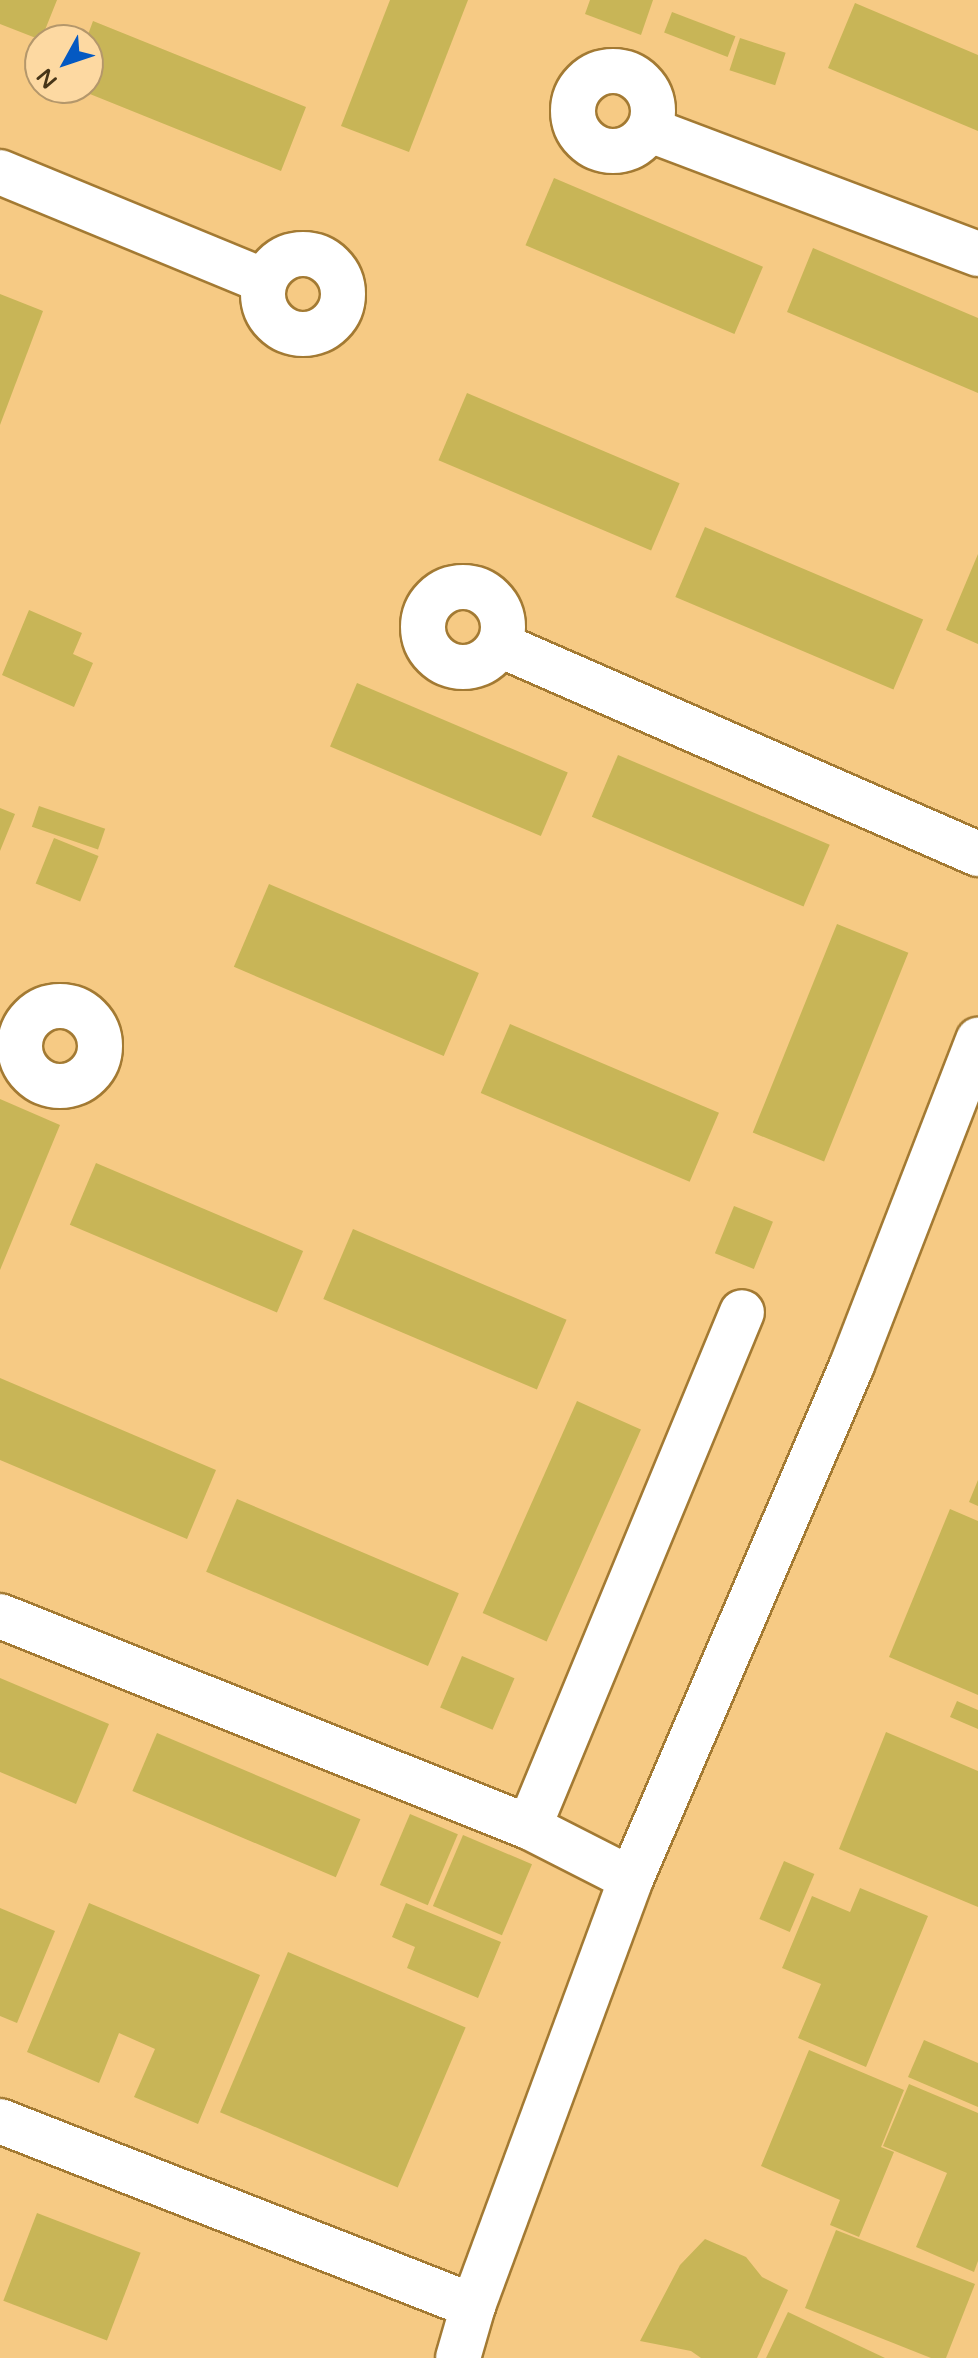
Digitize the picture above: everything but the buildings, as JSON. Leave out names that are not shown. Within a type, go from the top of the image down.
[{"type":"street","points":[[650,130],[978,254]]},
{"type":"street","points":[[0,172],[264,281]]},
{"type":"street","points":[[500,645],[978,854]]},
{"type":"street","points":[[458,2358],[473,2306],[631,1879],[852,1365],[978,1040]]},
{"type":"street","points":[[529,1827],[742,1312]]},
{"type":"street","points":[[0,1616],[529,1827],[631,1879]]},
{"type":"street","points":[[0,2121],[473,2306]]}]
